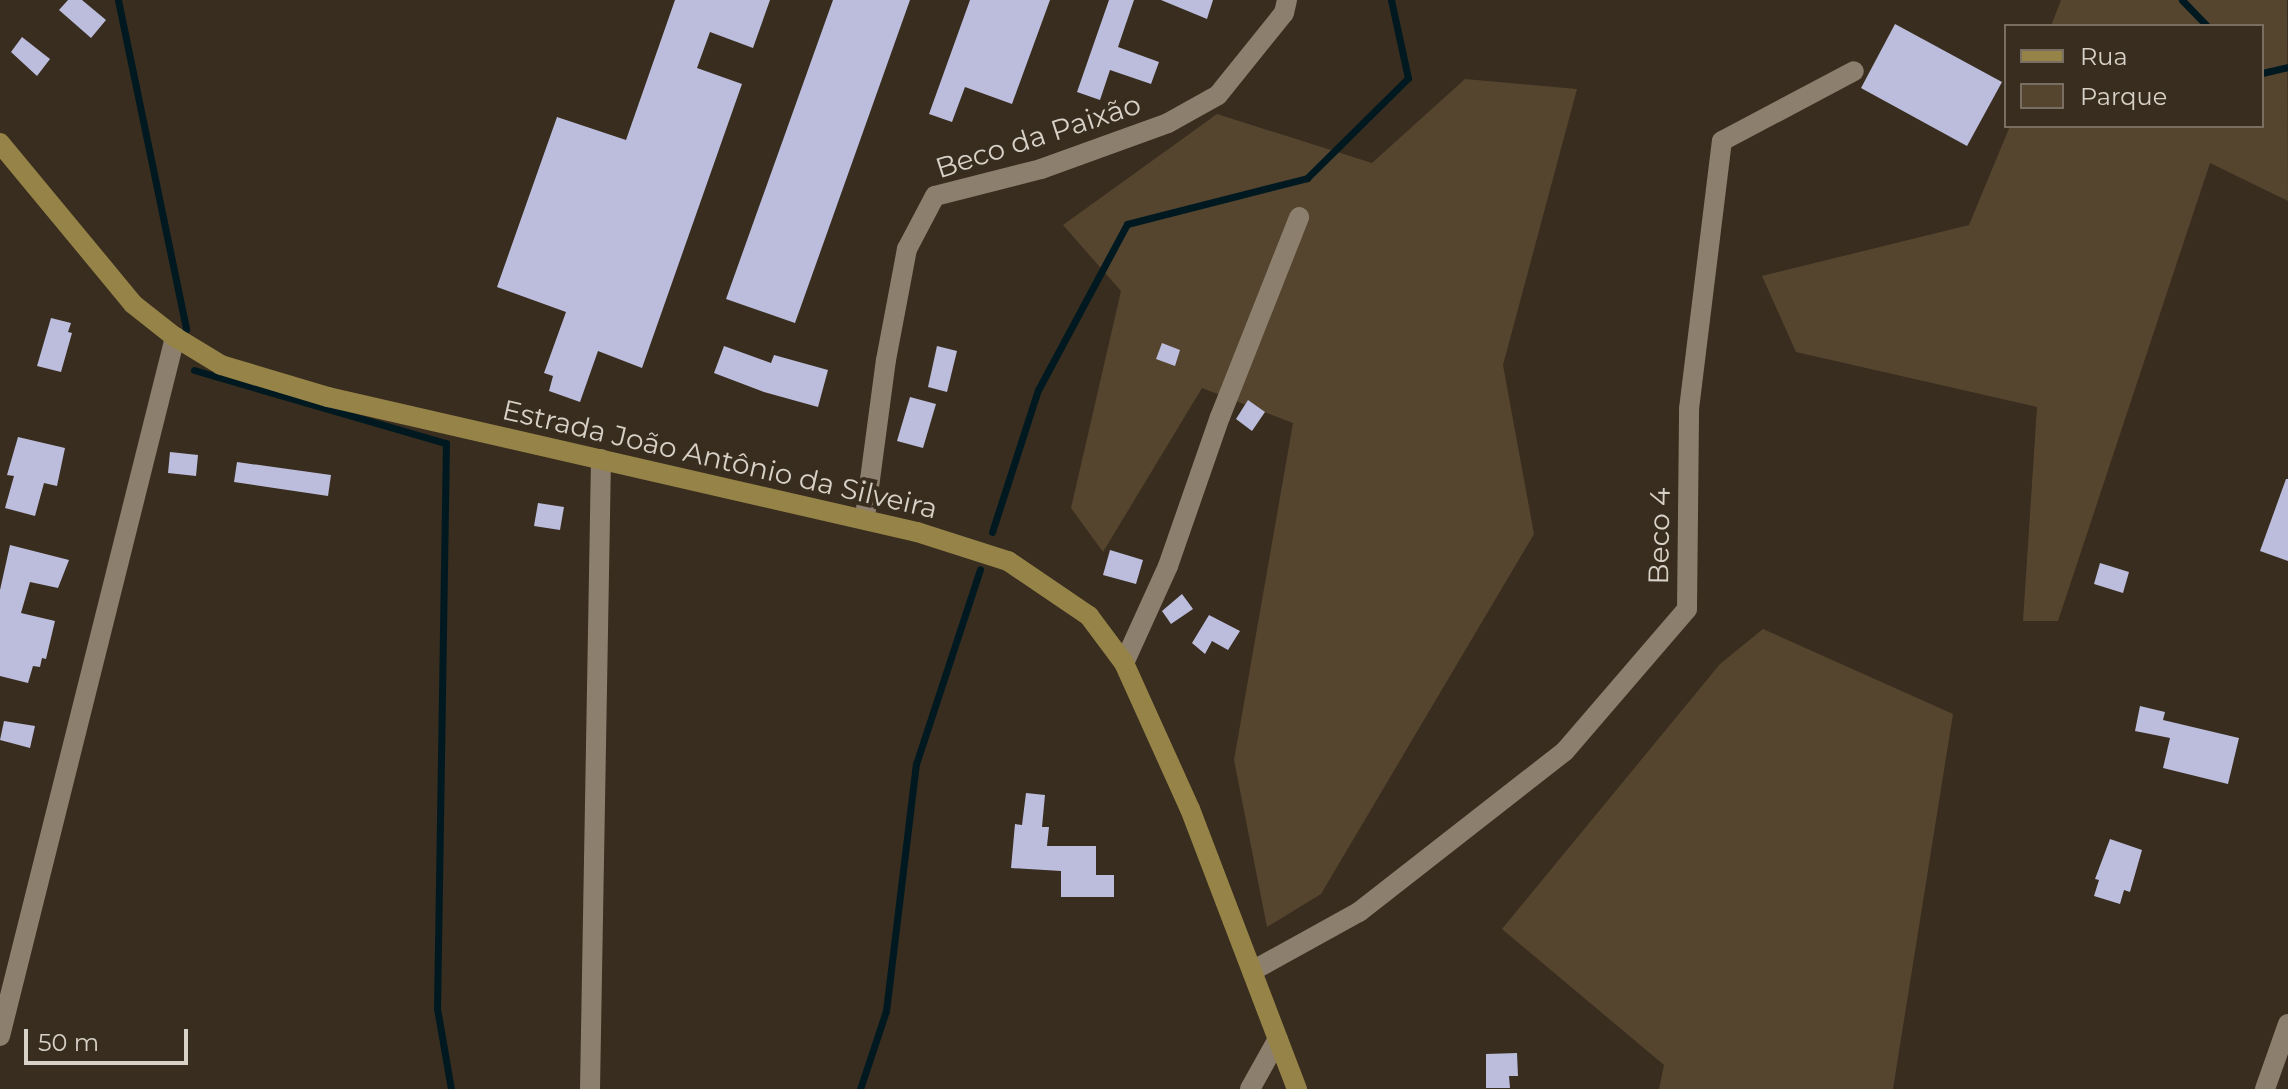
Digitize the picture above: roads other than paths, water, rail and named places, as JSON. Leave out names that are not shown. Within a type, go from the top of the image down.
[{"type":"main road","name":"Estrada João Antônio da Silveira","points":[[0,143],[133,304],[175,337],[221,365],[328,397],[865,517],[1008,561],[1089,616],[1124,663],[1190,809],[1297,1089]]},
{"type":"street","name":"Beco da Paixão","points":[[865,517],[886,360],[907,249],[935,196],[1041,169],[1168,123],[1218,95],[1284,13],[1287,0]]},
{"type":"street","name":"Beco 4","points":[[1252,971],[1359,912],[1565,751],[1687,609],[1689,409],[1722,141],[1854,71]]},
{"type":"street","points":[[1124,663],[1168,566],[1220,417],[1299,217]]},
{"type":"street","points":[[0,1036],[175,337]]},
{"type":"street","points":[[590,1089],[601,459]]},
{"type":"street","points":[[2265,1089],[2288,1024]]},
{"type":"street","points":[[1250,1089],[1278,1039]]},
{"type":"waterway","points":[[118,0],[186,329]]},
{"type":"waterway","points":[[992,532],[1038,390],[1127,224],[1307,178],[1408,78],[1391,0]]},
{"type":"waterway","points":[[2182,0],[2205,24]]},
{"type":"waterway","points":[[2264,73],[2288,67]]},
{"type":"waterway","points":[[194,370],[446,443],[437,1008],[451,1089]]},
{"type":"waterway","points":[[860,1089],[886,1011],[916,764],[980,569]]}]
